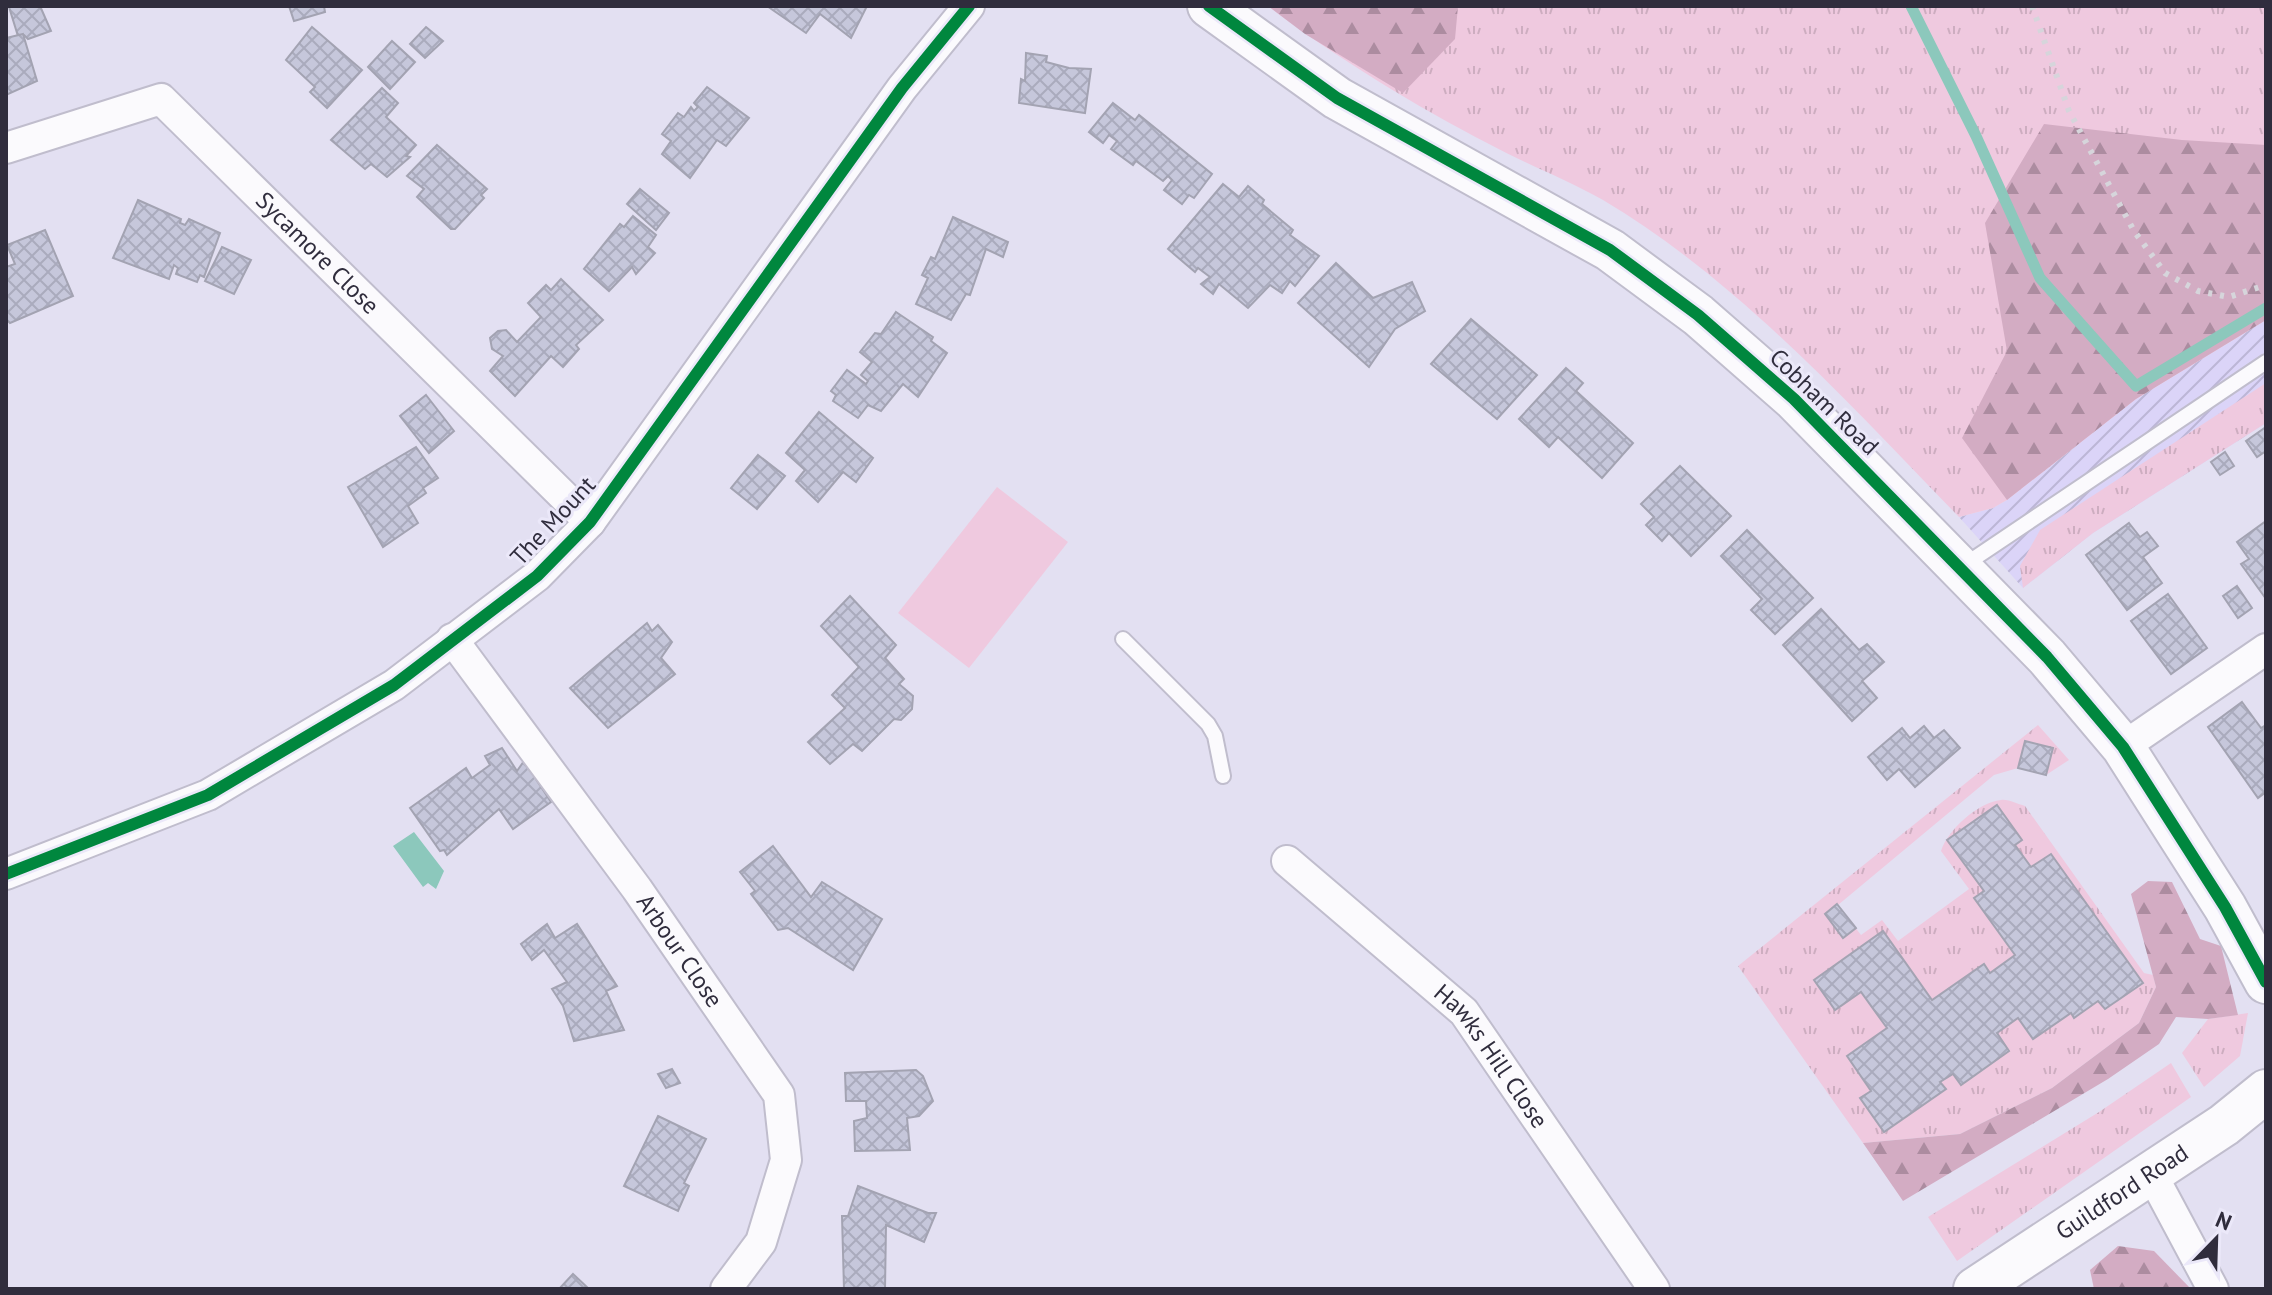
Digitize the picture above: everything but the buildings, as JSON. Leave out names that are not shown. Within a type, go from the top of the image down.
[{"type":"street","name":"The Mount","points":[[6,874],[208,795],[394,685],[537,576],[590,522],[902,88],[969,6]]},
{"type":"street","name":"Cobham Road","points":[[1209,6],[1337,98],[1610,250],[1698,315],[1794,399],[2047,657],[2123,747],[2225,907],[2266,982]]},
{"type":"street","name":"Sycamore Close","points":[[6,148],[161,99],[590,522]]},
{"type":"street","name":"Arbour Close","points":[[452,639],[637,889],[779,1095],[786,1160],[761,1242],[726,1289]]},
{"type":"street","points":[[2123,747],[2266,649]]},
{"type":"street","name":"Hawks Hill Close","points":[[1287,861],[1464,1012],[1654,1289]]},
{"type":"street","name":"Guildford Road","points":[[1975,1289],[2224,1125],[2266,1091]]},
{"type":"street","points":[[2151,1173],[2213,1289]]},
{"type":"lane","points":[[1960,569],[2266,362]]},
{"type":"lane","points":[[1123,639],[1208,724],[1215,736],[1223,776]]},
{"type":"shaded area","points":[[2266,320],[2266,423],[2093,533],[2023,588],[1959,517],[1993,508],[2007,500],[2136,399]]},
{"type":"shaded area","points":[[414,832],[444,871],[436,889],[428,883],[423,887],[393,846]]},
{"type":"green space","points":[[1268,6],[2266,6],[2266,320],[2136,399],[2007,500],[1993,508],[1959,517],[1791,346],[1701,268],[1653,232],[1603,200],[1503,151],[1404,97]]},
{"type":"green space","points":[[1268,6],[1458,6],[1455,39],[1403,93],[1305,34]]},
{"type":"green space","points":[[2044,124],[2182,140],[2266,145],[2266,320],[2136,399],[2007,500],[1962,438],[2007,351],[1985,223]]},
{"type":"green space","points":[[2266,383],[2266,423],[2093,533],[2023,588],[2020,566],[2040,530]]},
{"type":"green space","points":[[997,487],[1068,542],[969,668],[898,613]]},
{"type":"green space","points":[[2038,725],[2069,760],[2046,775],[2018,768],[1994,775],[1838,905],[1861,935],[1882,920],[1898,941],[1969,889],[1941,851],[1950,835],[1983,806],[2001,800],[2010,801],[2025,806],[2144,973],[2153,975],[2156,987],[2139,1023],[2052,1088],[1960,1134],[1863,1143],[1738,966]]},
{"type":"green space","points":[[2148,881],[2172,882],[2200,939],[2221,946],[2238,1015],[2208,1019],[2176,1017],[2159,1044],[2108,1079],[1903,1201],[1863,1143],[1960,1134],[2052,1088],[2139,1023],[2156,987],[2131,894]]},
{"type":"green space","points":[[2248,1013],[2240,1056],[2204,1087],[2182,1053],[2208,1019]]},
{"type":"green space","points":[[2171,1063],[2191,1097],[1957,1261],[1928,1217],[2099,1112]]},
{"type":"green space","points":[[2118,1246],[2154,1251],[2191,1289],[2094,1289],[2090,1270]]},
{"type":"waterway","points":[[1911,6],[1976,136],[2040,278],[2136,386],[2266,308]]},
{"type":"railway","points":[[2032,6],[2069,111],[2134,231],[2165,273],[2198,291],[2229,297],[2266,285]]},
{"type":"cycle path","points":[[6,874],[208,795],[394,685],[537,576],[590,522],[902,88],[969,6]]},
{"type":"cycle path","points":[[1209,6],[1337,98],[1610,250],[1698,315],[1794,399],[2047,657],[2123,747],[2225,907],[2266,982]]}]
